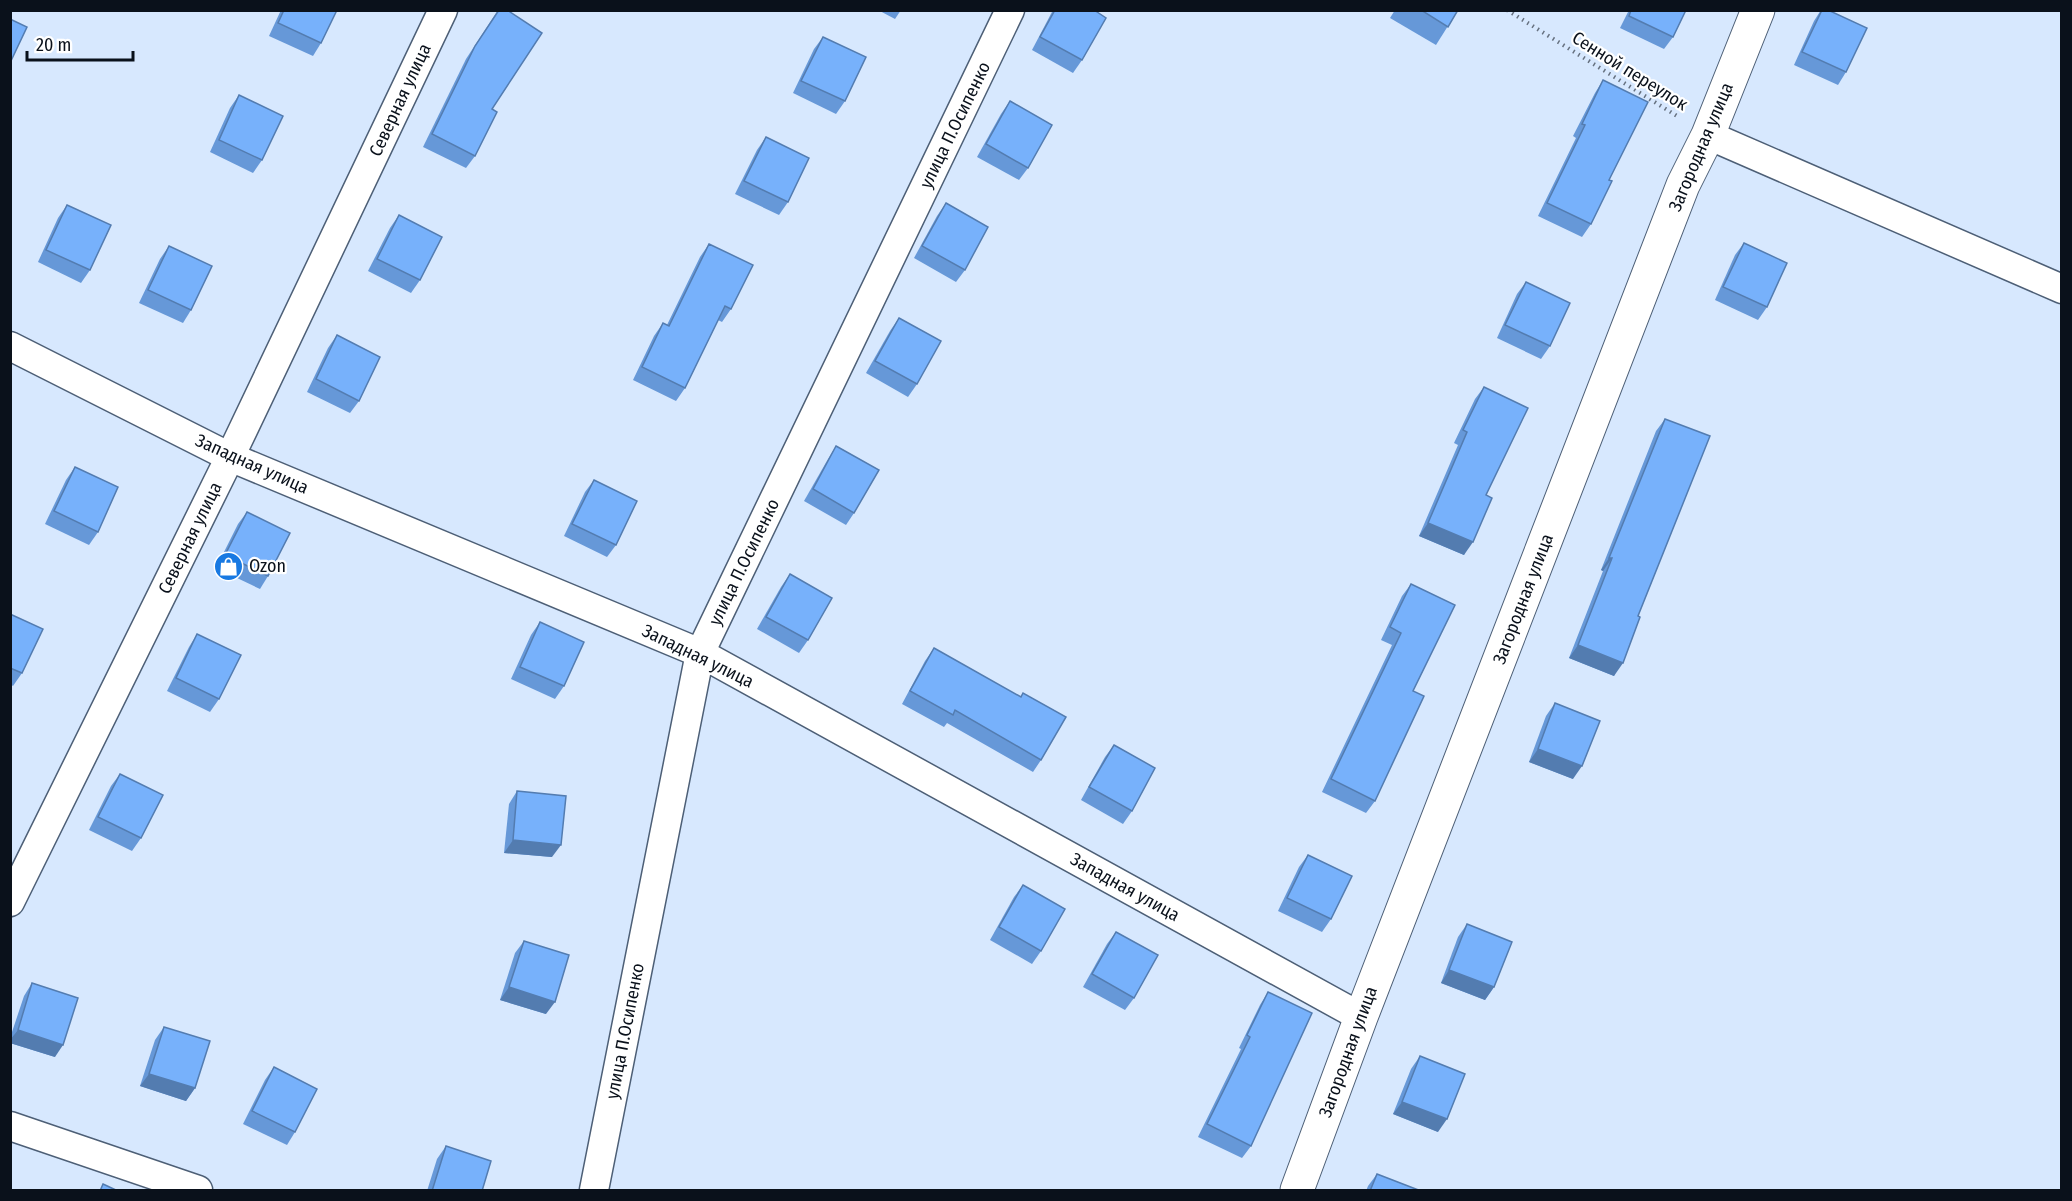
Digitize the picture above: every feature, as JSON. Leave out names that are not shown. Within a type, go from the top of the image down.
[{"type":"main road","name":"Загородная улица","points":[[1298,1191],[1361,1017],[1683,185],[1708,135],[1758,10]]},
{"type":"street","name":"Северная улица","points":[[10,902],[230,457],[443,10]]},
{"type":"street","name":"улица П.Осипенко","points":[[594,1191],[700,653],[1010,10]]},
{"type":"street","points":[[1708,135],[2061,289]]},
{"type":"street","name":"Западная улица","points":[[10,346],[230,457],[700,653],[1361,1017]]},
{"type":"street","points":[[10,1126],[198,1191]]},
{"type":"path","name":"Сенной переулок","points":[[1508,10],[1708,135]]},
{"type":"building","points":[[284,10],[337,10],[321,43],[278,23]]},
{"type":"building","points":[[499,10],[507,10],[542,33],[492,109],[497,112],[475,156],[432,134],[475,46]]},
{"type":"building","points":[[1055,10],[1094,10],[1106,18],[1082,60],[1040,37]]},
{"type":"building","points":[[1421,10],[1458,10],[1448,27]]},
{"type":"building","points":[[1631,10],[1686,10],[1673,37],[1629,16]]},
{"type":"building","points":[[1822,10],[1828,10],[1867,28],[1846,72],[1802,52]]},
{"type":"building","points":[[10,19],[27,27],[10,63]]},
{"type":"building","points":[[823,37],[866,57],[845,101],[801,81]]},
{"type":"building","points":[[1603,80],[1648,102],[1609,180],[1612,181],[1591,224],[1547,203],[1585,125],[1582,124]]},
{"type":"building","points":[[239,95],[283,116],[262,160],[219,140]]},
{"type":"building","points":[[1010,101],[1052,125],[1028,168],[986,144]]},
{"type":"building","points":[[766,137],[809,158],[788,202],[744,181]]},
{"type":"building","points":[[946,203],[988,227],[965,270],[922,246]]},
{"type":"building","points":[[67,205],[111,225],[90,270],[46,250]]},
{"type":"building","points":[[399,215],[442,237],[420,280],[377,259]]},
{"type":"building","points":[[1744,243],[1787,263],[1767,307],[1723,287]]},
{"type":"building","points":[[709,244],[753,265],[731,309],[725,306],[685,388],[642,367],[663,323],[669,326]]},
{"type":"building","points":[[169,246],[212,266],[191,310],[148,290]]},
{"type":"building","points":[[1526,282],[1570,303],[1550,346],[1505,325]]},
{"type":"building","points":[[899,318],[941,341],[917,384],[875,361]]},
{"type":"building","points":[[337,335],[380,357],[359,401],[316,379]]},
{"type":"building","points":[[1484,387],[1528,408],[1486,495],[1492,498],[1473,542],[1428,523],[1467,432],[1463,430]]},
{"type":"building","points":[[1665,419],[1710,436],[1638,616],[1640,617],[1623,663],[1578,645],[1612,558],[1609,558]]},
{"type":"building","points":[[836,446],[879,470],[854,513],[813,489]]},
{"type":"building","points":[[75,467],[118,487],[98,532],[54,511]]},
{"type":"building","points":[[594,480],[637,501],[616,545],[572,524]]},
{"type":"building","points":[[247,512],[290,533],[268,576],[225,555]]},
{"type":"building","points":[[790,574],[832,598],[808,640],[766,617]]},
{"type":"building","points":[[1411,584],[1455,605],[1413,691],[1424,696],[1375,801],[1331,779],[1401,633],[1390,627]]},
{"type":"building","points":[[10,614],[43,629],[22,673],[10,668]]},
{"type":"building","points":[[540,622],[584,642],[564,686],[520,667]]},
{"type":"building","points":[[197,634],[241,655],[219,699],[176,678]]},
{"type":"building","points":[[934,648],[1021,697],[1023,693],[1066,717],[1041,760],[955,710],[953,715],[910,691]]},
{"type":"building","points":[[1555,703],[1600,721],[1582,766],[1538,749]]},
{"type":"building","points":[[1114,745],[1155,768],[1132,811],[1089,787]]},
{"type":"building","points":[[120,774],[163,795],[141,838],[98,817]]},
{"type":"building","points":[[517,791],[566,796],[561,845],[513,840]]},
{"type":"building","points":[[1308,855],[1352,876],[1331,919],[1287,898]]},
{"type":"building","points":[[1023,885],[1065,909],[1041,951],[999,927]]},
{"type":"building","points":[[1467,924],[1512,942],[1494,987],[1449,970]]},
{"type":"building","points":[[1116,932],[1158,955],[1134,998],[1092,974]]},
{"type":"building","points":[[524,941],[569,955],[555,1002],[509,987]]},
{"type":"building","points":[[32,983],[78,998],[63,1045],[18,1030]]},
{"type":"building","points":[[1268,992],[1312,1013],[1251,1146],[1207,1124],[1250,1037],[1247,1035]]},
{"type":"building","points":[[164,1027],[210,1041],[195,1088],[149,1074]]},
{"type":"building","points":[[1420,1056],[1465,1074],[1447,1119],[1402,1102]]},
{"type":"building","points":[[274,1067],[317,1089],[295,1132],[252,1111]]},
{"type":"building","points":[[446,1146],[491,1161],[482,1191],[432,1191]]},
{"type":"building","points":[[1377,1174],[1421,1191],[1370,1191]]},
{"type":"building","points":[[103,1184],[118,1191],[100,1191]]},
{"type":"place","name":"Ozon","points":[[228,566]]}]
